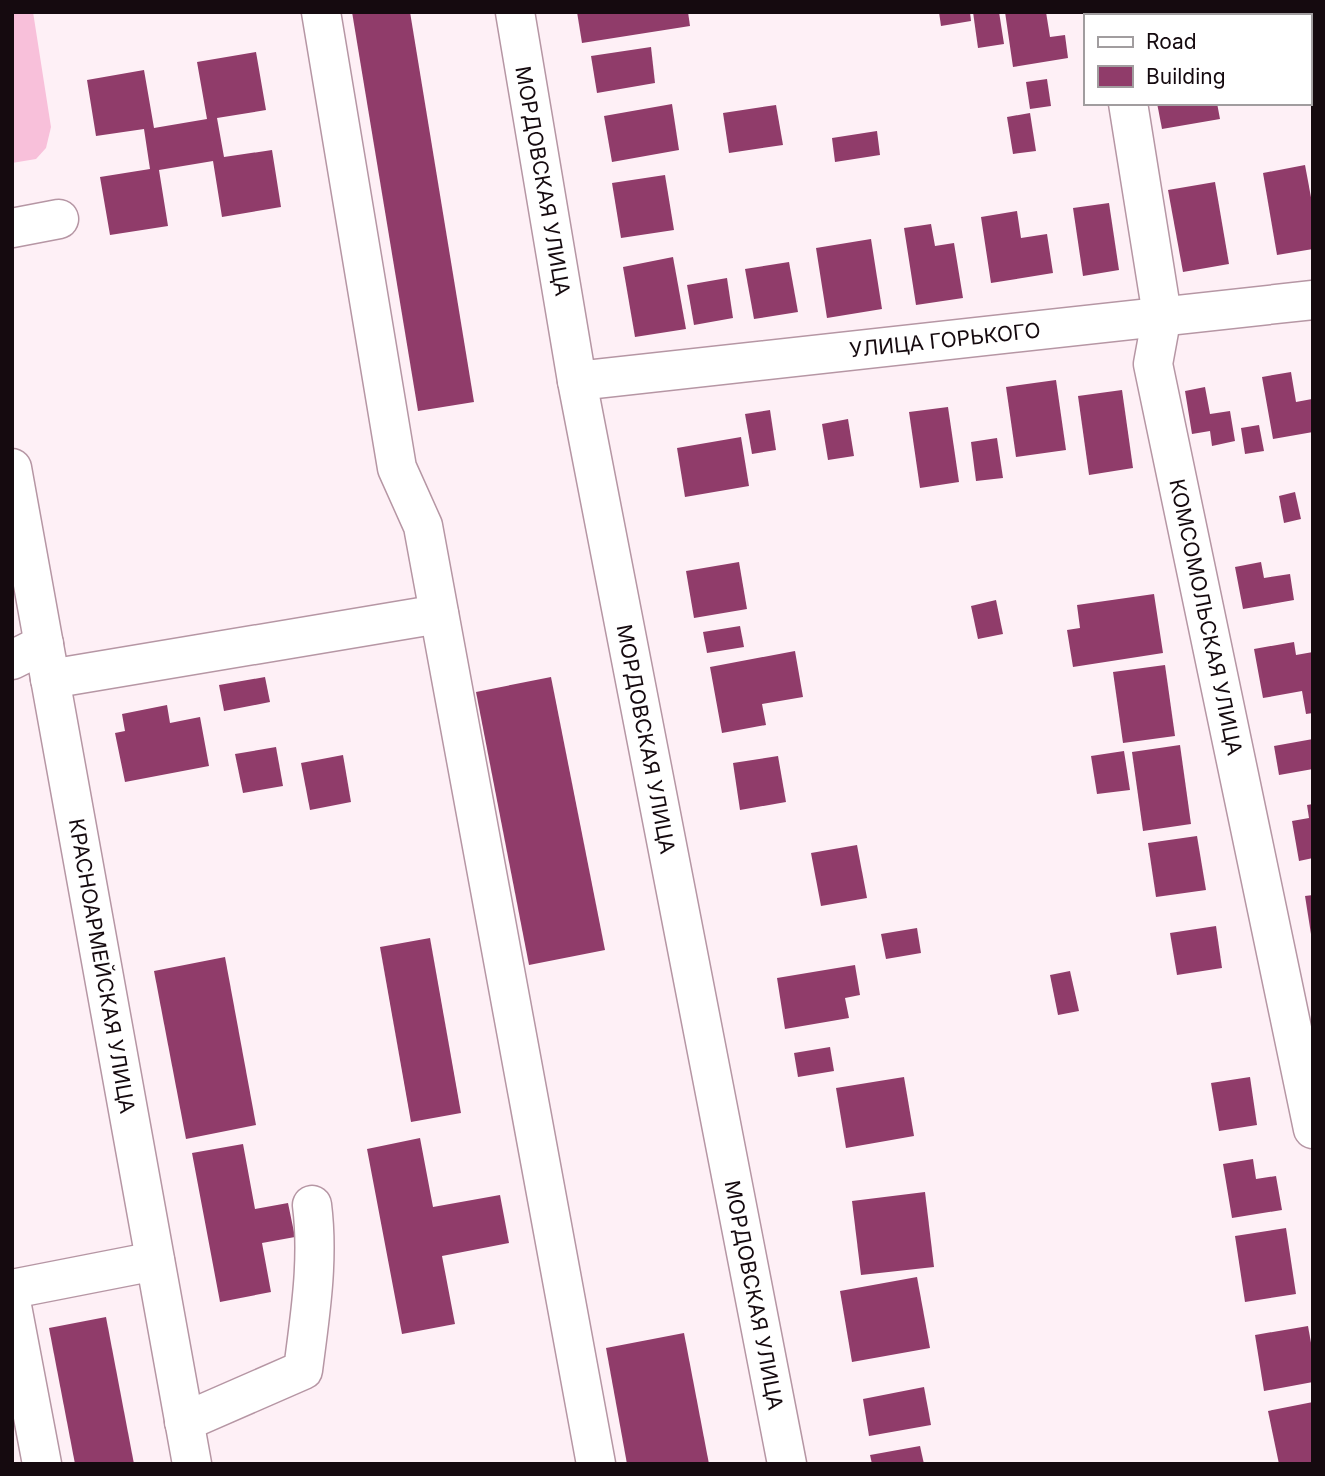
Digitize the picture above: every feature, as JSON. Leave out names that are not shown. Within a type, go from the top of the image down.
[{"type":"street","points":[[321,12],[397,468],[423,526],[596,1464]]},
{"type":"street","name":"МОРДОВСКАЯ УЛИЦА","points":[[515,12],[577,381],[787,1464]]},
{"type":"street","name":"КОМСОМОЛЬСКАЯ УЛИЦА","points":[[1128,105],[1162,315],[1153,364],[1313,1129]]},
{"type":"street","points":[[12,228],[59,219]]},
{"type":"street","name":"УЛИЦА ГОРЬКОГО","points":[[577,381],[1313,300]]},
{"type":"street","name":"КРАСНОАРМЕЙСКАЯ УЛИЦА","points":[[12,468],[35,661],[155,1261],[192,1464]]},
{"type":"street","points":[[35,661],[439,614]]},
{"type":"street","points":[[184,1422],[303,1370],[310,1322],[315,1232],[312,1205]]},
{"type":"street","points":[[12,1289],[155,1261]]},
{"type":"street","points":[[12,1306],[42,1464]]},
{"type":"shaded area","points":[[12,12],[33,12],[51,127],[46,148],[36,159],[12,163]]},
{"type":"building","points":[[352,12],[410,12],[474,402],[418,411]]},
{"type":"building","points":[[577,12],[688,12],[690,26],[582,43]]},
{"type":"building","points":[[939,12],[970,12],[971,21],[941,26]]},
{"type":"building","points":[[973,12],[999,12],[1004,44],[978,48]]},
{"type":"building","points":[[1005,12],[1046,12],[1050,37],[1065,35],[1068,58],[1013,67]]},
{"type":"building","points":[[1137,12],[1196,14],[1138,14]]},
{"type":"building","points":[[651,47],[655,83],[597,93],[591,56]]},
{"type":"building","points":[[256,52],[266,110],[217,118],[224,157],[272,150],[281,207],[222,217],[213,161],[159,170],[168,226],[110,235],[100,177],[150,169],[144,129],[96,136],[87,80],[144,70],[154,128],[207,119],[197,62]]},
{"type":"building","points":[[1047,79],[1051,106],[1030,109],[1026,82]]},
{"type":"building","points":[[672,104],[679,150],[612,162],[604,116]]},
{"type":"building","points":[[776,105],[783,145],[729,153],[723,113]]},
{"type":"building","points":[[1157,105],[1217,105],[1220,119],[1162,129]]},
{"type":"building","points":[[1030,113],[1036,151],[1013,154],[1007,117]]},
{"type":"building","points":[[877,131],[880,155],[835,162],[832,138]]},
{"type":"building","points":[[1305,165],[1313,208],[1313,249],[1277,255],[1263,173]]},
{"type":"building","points":[[665,175],[674,230],[621,238],[612,183]]},
{"type":"building","points":[[1215,182],[1229,264],[1183,272],[1168,190]]},
{"type":"building","points":[[1109,203],[1119,270],[1083,276],[1073,208]]},
{"type":"building","points":[[1017,211],[1021,238],[1047,234],[1053,273],[991,283],[981,217]]},
{"type":"building","points":[[931,224],[935,246],[954,243],[963,298],[916,305],[904,228]]},
{"type":"building","points":[[871,239],[882,309],[827,318],[816,248]]},
{"type":"building","points":[[673,257],[686,329],[635,337],[623,267]]},
{"type":"building","points":[[789,262],[798,312],[754,319],[745,269]]},
{"type":"building","points":[[727,278],[733,318],[694,325],[687,285]]},
{"type":"building","points":[[1291,372],[1296,402],[1312,399],[1313,432],[1273,439],[1262,377]]},
{"type":"building","points":[[1056,380],[1066,450],[1016,457],[1006,387]]},
{"type":"building","points":[[1205,387],[1210,414],[1230,411],[1235,441],[1212,446],[1210,431],[1192,434],[1185,391]]},
{"type":"building","points":[[1122,390],[1133,468],[1089,475],[1078,396]]},
{"type":"building","points":[[948,407],[959,482],[920,488],[909,412]]},
{"type":"building","points":[[770,410],[776,450],[752,454],[745,414]]},
{"type":"building","points":[[848,419],[854,456],[828,460],[822,424]]},
{"type":"building","points":[[1259,425],[1264,451],[1245,454],[1241,428]]},
{"type":"building","points":[[741,437],[749,486],[685,497],[677,448]]},
{"type":"building","points":[[997,438],[1003,478],[976,481],[971,442]]},
{"type":"building","points":[[1295,492],[1301,519],[1284,523],[1279,496]]},
{"type":"building","points":[[739,562],[747,609],[694,618],[686,571]]},
{"type":"building","points":[[1261,562],[1264,578],[1290,574],[1294,600],[1243,609],[1235,567]]},
{"type":"building","points":[[1154,594],[1163,653],[1073,667],[1067,630],[1080,628],[1077,605]]},
{"type":"building","points":[[996,600],[1003,634],[978,639],[971,606]]},
{"type":"building","points":[[740,626],[744,647],[707,653],[703,632]]},
{"type":"building","points":[[1294,642],[1296,655],[1313,652],[1313,713],[1306,714],[1302,691],[1263,698],[1254,649]]},
{"type":"building","points":[[795,651],[803,697],[762,704],[766,725],[722,733],[710,667]]},
{"type":"building","points":[[1165,665],[1175,736],[1123,743],[1113,672]]},
{"type":"building","points":[[265,677],[270,702],[224,711],[219,685]]},
{"type":"building","points":[[551,677],[605,950],[529,965],[476,692]]},
{"type":"building","points":[[167,705],[170,723],[200,717],[209,766],[125,782],[115,733],[125,731],[122,714]]},
{"type":"building","points":[[1313,739],[1313,769],[1279,775],[1274,746]]},
{"type":"building","points":[[1180,745],[1191,824],[1143,831],[1132,752]]},
{"type":"building","points":[[276,747],[283,786],[243,793],[235,754]]},
{"type":"building","points":[[1124,751],[1130,790],[1097,794],[1091,756]]},
{"type":"building","points":[[343,755],[351,802],[310,810],[301,763]]},
{"type":"building","points":[[778,756],[786,802],[740,810],[733,763]]},
{"type":"building","points":[[1313,804],[1313,858],[1299,861],[1292,821],[1309,818],[1307,805]]},
{"type":"building","points":[[1197,836],[1206,890],[1156,897],[1148,843]]},
{"type":"building","points":[[857,845],[867,898],[821,906],[811,853]]},
{"type":"building","points":[[1313,895],[1313,934],[1311,934],[1305,896]]},
{"type":"building","points":[[1216,926],[1222,968],[1177,975],[1170,933]]},
{"type":"building","points":[[917,928],[921,953],[886,959],[881,934]]},
{"type":"building","points":[[430,938],[461,1113],[411,1122],[380,947]]},
{"type":"building","points":[[225,957],[256,1125],[186,1139],[154,971]]},
{"type":"building","points":[[855,965],[860,995],[845,998],[849,1018],[785,1029],[777,978]]},
{"type":"building","points":[[1070,971],[1079,1011],[1058,1015],[1050,975]]},
{"type":"building","points":[[830,1047],[834,1071],[798,1077],[794,1053]]},
{"type":"building","points":[[904,1077],[914,1136],[846,1148],[836,1088]]},
{"type":"building","points":[[1250,1077],[1257,1125],[1219,1131],[1211,1083]]},
{"type":"building","points":[[420,1138],[433,1207],[500,1195],[509,1243],[442,1256],[455,1324],[402,1334],[367,1149]]},
{"type":"building","points":[[243,1144],[255,1209],[288,1203],[295,1237],[262,1243],[271,1292],[220,1302],[192,1153]]},
{"type":"building","points":[[1253,1159],[1256,1179],[1276,1176],[1282,1210],[1232,1218],[1223,1164]]},
{"type":"building","points":[[925,1192],[934,1267],[861,1275],[852,1201]]},
{"type":"building","points":[[1286,1228],[1296,1294],[1245,1302],[1235,1236]]},
{"type":"building","points":[[917,1277],[930,1348],[852,1362],[840,1291]]},
{"type":"building","points":[[106,1317],[134,1464],[75,1464],[49,1328]]},
{"type":"building","points":[[1308,1326],[1313,1354],[1313,1382],[1264,1391],[1255,1335]]},
{"type":"building","points":[[684,1333],[709,1464],[627,1464],[606,1348]]},
{"type":"building","points":[[924,1387],[931,1425],[869,1436],[863,1399]]},
{"type":"building","points":[[1313,1402],[1313,1464],[1279,1464],[1268,1411]]},
{"type":"building","points":[[920,1446],[924,1464],[872,1464],[870,1455]]}]
